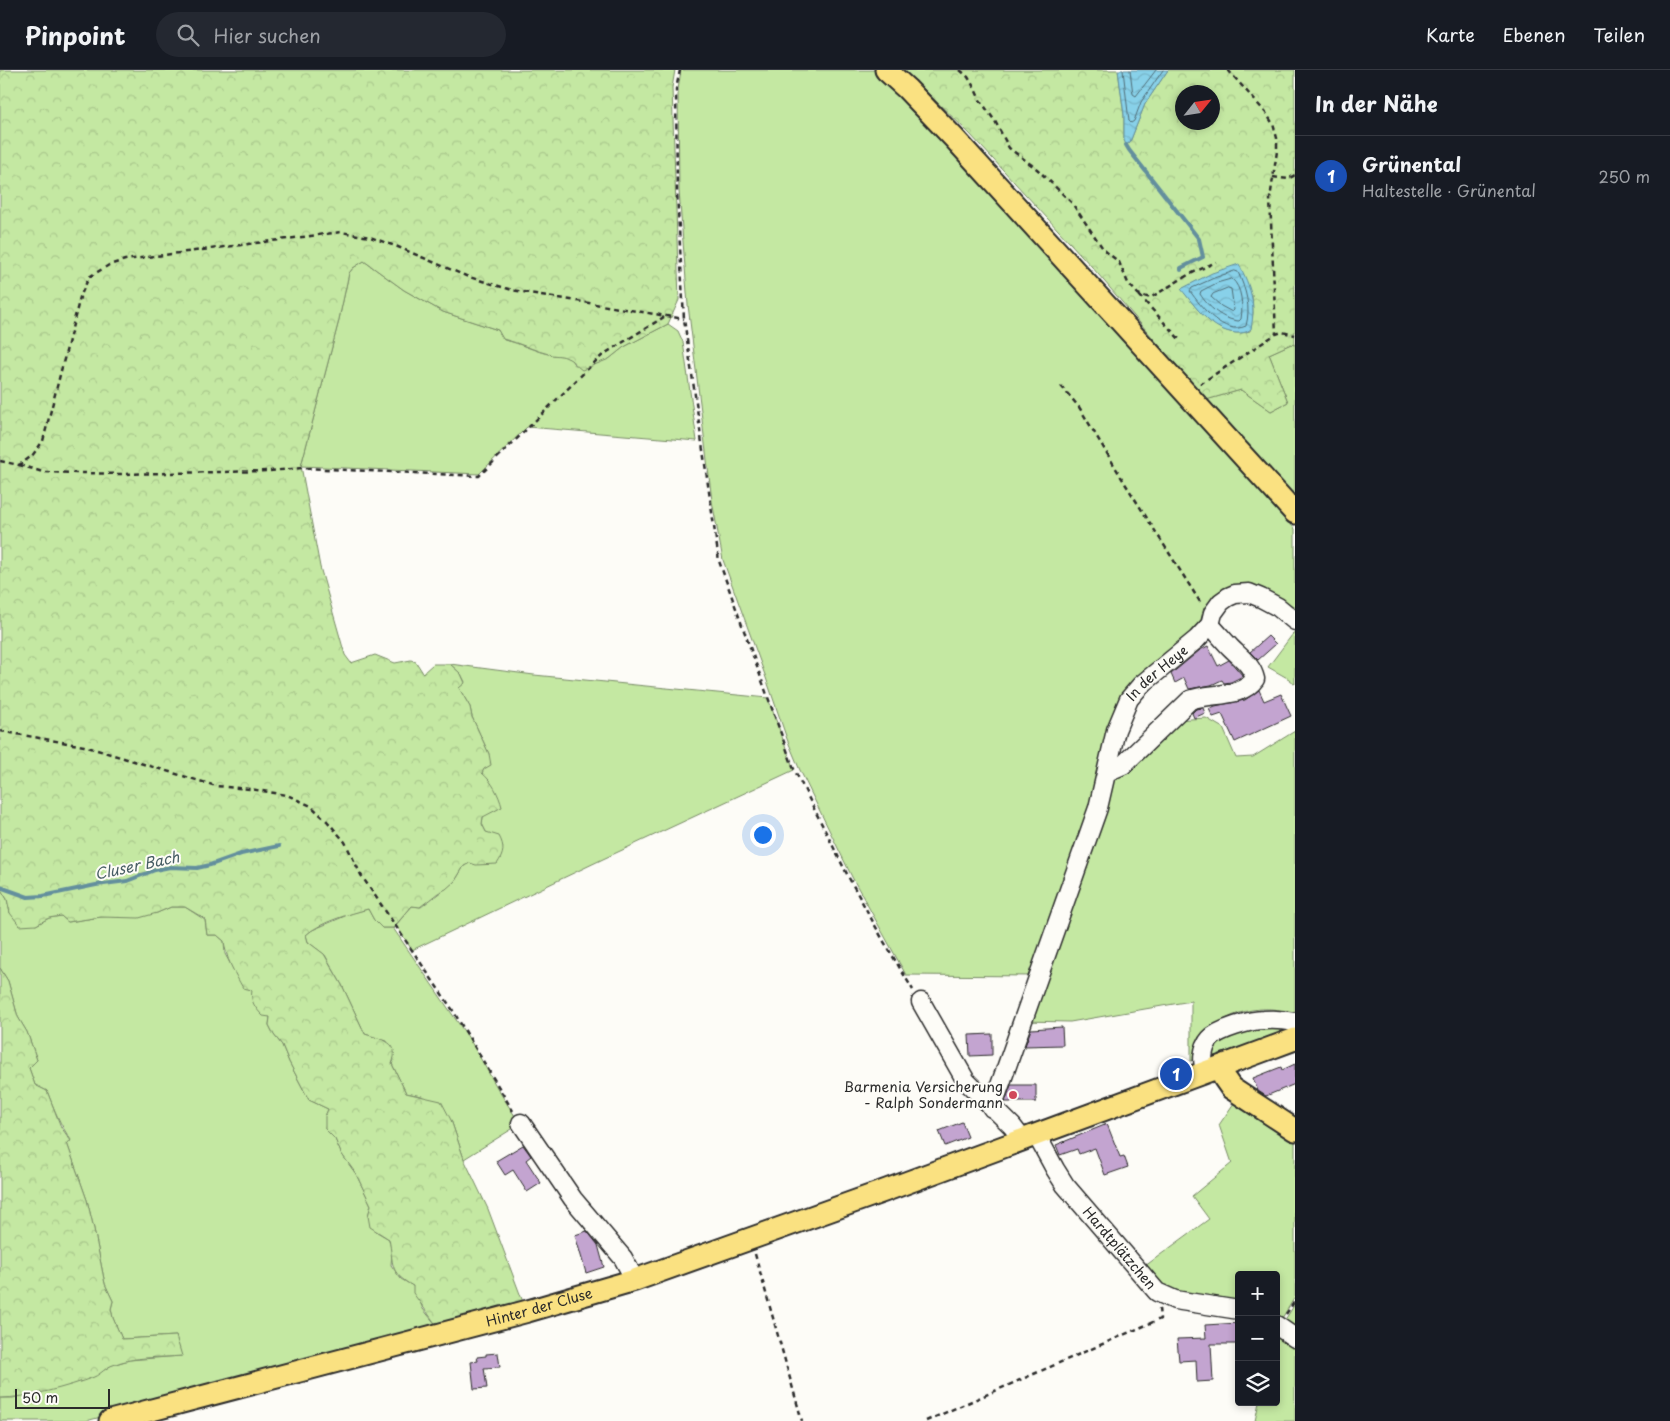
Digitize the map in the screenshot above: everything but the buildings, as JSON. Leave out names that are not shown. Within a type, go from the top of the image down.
[{"type":"main road","points":[[886,70],[954,138],[1295,513]]},
{"type":"main road","name":"Hinter der Cluse","points":[[110,1421],[635,1280],[1295,1039]]},
{"type":"main road","points":[[1212,1070],[1224,1078],[1231,1088],[1295,1130]]},
{"type":"street","name":"In der Heye","points":[[992,1108],[1089,837],[1098,808],[1116,730],[1123,709],[1129,699],[1141,685],[1197,639],[1211,621],[1221,602],[1235,594],[1249,593],[1261,598],[1278,607],[1295,621]]},
{"type":"street","points":[[1107,772],[1123,765],[1190,700],[1241,690],[1250,685],[1255,679],[1254,672],[1242,657],[1233,650],[1211,621]]},
{"type":"street","name":"Hardtplätzchen","points":[[921,1002],[966,1082],[1012,1126],[1029,1137],[1065,1185],[1156,1292],[1174,1300],[1235,1309]]},
{"type":"street","points":[[1212,1070],[1202,1064],[1204,1052],[1209,1040],[1221,1032],[1262,1020],[1295,1022]]},
{"type":"street","points":[[521,1124],[573,1199],[623,1258],[635,1280]]},
{"type":"path","points":[[680,70],[676,89],[677,192],[684,319],[719,561],[794,767],[866,909],[921,1002]]},
{"type":"path","points":[[960,70],[975,89],[1009,148],[1037,169],[1072,203],[1104,250],[1119,262],[1128,283],[1180,340]]},
{"type":"path","points":[[1228,70],[1266,113],[1273,124],[1277,138],[1270,199],[1276,334]]},
{"type":"path","points":[[1273,177],[1288,179],[1295,175]]},
{"type":"path","points":[[19,465],[32,456],[43,441],[80,296],[89,277],[109,264],[125,260],[341,232],[380,240],[466,276],[512,290],[684,319]]},
{"type":"path","points":[[1138,294],[1150,298],[1188,275],[1216,262]]},
{"type":"path","points":[[0,461],[43,472],[120,474],[269,471],[303,468],[479,476],[550,404],[597,360],[665,316]]},
{"type":"path","points":[[1196,387],[1276,334],[1282,332],[1295,335]]},
{"type":"path","points":[[1060,386],[1079,407],[1211,621]]},
{"type":"path","points":[[0,731],[84,746],[216,786],[287,795],[311,806],[345,842],[361,875],[452,1009],[521,1124]]},
{"type":"path","points":[[751,1239],[802,1421]]},
{"type":"path","points":[[926,1421],[1160,1319],[1156,1292]]},
{"type":"green space","points":[[0,70],[675,70],[672,88],[679,300],[668,324],[624,347],[609,359],[582,370],[565,357],[552,355],[503,339],[498,330],[443,312],[404,290],[364,261],[349,273],[338,324],[301,466],[320,567],[345,655],[351,663],[375,655],[395,663],[411,660],[416,662],[423,673],[433,664],[450,664],[461,674],[465,683],[459,688],[470,707],[472,717],[489,754],[491,765],[484,769],[482,773],[495,788],[502,807],[483,817],[482,824],[486,832],[499,836],[503,847],[497,864],[476,865],[470,863],[464,866],[455,881],[446,889],[420,907],[412,906],[393,928],[382,928],[374,920],[368,909],[327,922],[306,935],[308,942],[324,954],[342,985],[365,1034],[383,1040],[392,1046],[394,1056],[392,1064],[406,1093],[441,1101],[451,1120],[464,1159],[488,1209],[523,1302],[437,1326],[413,1293],[413,1286],[399,1276],[393,1267],[389,1239],[370,1227],[368,1216],[371,1205],[356,1174],[341,1153],[335,1139],[325,1129],[325,1116],[328,1109],[309,1100],[282,1045],[269,1025],[270,1017],[263,1016],[255,1007],[252,1001],[252,990],[243,988],[229,960],[224,941],[217,935],[207,935],[205,919],[185,907],[171,907],[139,918],[101,917],[68,922],[61,916],[49,918],[36,925],[20,926],[10,913],[7,899],[0,888]]},
{"type":"green space","points":[[681,70],[877,70],[1075,278],[1295,529],[1295,614],[1239,588],[1204,627],[1139,684],[1035,976],[906,975],[852,877],[799,768],[787,739],[723,560],[712,501],[688,305],[679,191],[678,90]]},
{"type":"green space","points":[[904,70],[1118,70],[1124,115],[1124,140],[1127,144],[1130,142],[1145,104],[1168,70],[1295,70],[1295,345],[1291,344],[1269,354],[1288,402],[1271,411],[1241,390],[1206,400],[1092,267],[970,134]],"holes":[[[1199,280],[1252,295],[1253,313],[1250,331],[1239,333],[1229,332],[1210,322],[1182,289]]]},
{"type":"green space","points":[[364,261],[404,290],[443,312],[498,330],[504,340],[548,354],[566,357],[575,365],[609,359],[624,347],[668,324],[678,331],[683,342],[697,441],[527,427],[479,474],[301,466],[338,324],[349,273]]},
{"type":"green space","points":[[1291,344],[1295,345],[1295,507],[1205,400],[1241,390],[1271,411],[1288,402],[1269,354]]},
{"type":"green space","points":[[1295,631],[1295,684],[1268,667]]},
{"type":"green space","points":[[450,664],[534,675],[768,698],[794,770],[412,950],[396,925],[412,906],[421,907],[455,881],[464,866],[469,863],[486,832],[482,824],[482,773],[489,754],[472,717],[470,707],[459,688],[465,682],[461,674]]},
{"type":"green space","points":[[1206,718],[1223,728],[1236,758],[1253,757],[1295,731],[1295,1015],[1284,1011],[1258,1009],[1233,1015],[1212,1028],[1201,1042],[1196,1059],[1191,1061],[1191,1001],[1070,1022],[1024,1021],[1111,784],[1175,720]]},
{"type":"green space","points":[[0,888],[7,899],[10,913],[36,925],[49,918],[61,916],[68,922],[101,917],[157,913],[171,907],[185,907],[205,920],[207,935],[217,935],[224,941],[225,954],[243,987],[252,990],[270,1016],[269,1025],[282,1045],[309,1100],[328,1109],[325,1129],[335,1139],[341,1153],[356,1174],[371,1205],[368,1216],[377,1232],[389,1239],[392,1253],[391,1265],[401,1279],[413,1286],[423,1309],[437,1326],[86,1421],[0,1421],[0,1398],[13,1398],[95,1376],[112,1365],[129,1360],[181,1356],[176,1336],[122,1339],[113,1318],[111,1309],[113,1301],[105,1284],[87,1200],[67,1143],[71,1140],[60,1123],[47,1091],[35,1085],[29,1068],[37,1060],[27,1032],[18,1017],[8,981],[0,968]]},
{"type":"green space","points":[[368,909],[374,920],[382,928],[393,928],[470,1040],[520,1124],[464,1159],[451,1120],[422,1096],[406,1093],[392,1064],[394,1060],[387,1041],[365,1034],[342,985],[325,955],[308,942],[306,935],[310,931],[352,913]]},
{"type":"green space","points":[[0,968],[8,981],[18,1017],[27,1032],[37,1060],[29,1068],[35,1085],[47,1091],[61,1127],[71,1141],[67,1143],[87,1200],[105,1284],[113,1301],[111,1309],[113,1318],[122,1339],[176,1336],[182,1356],[121,1362],[110,1366],[94,1377],[47,1391],[11,1398],[0,1398]]},
{"type":"green space","points":[[1279,1023],[1293,1033],[1212,1062],[1209,1048],[1213,1041]]},
{"type":"green space","points":[[1236,1100],[1295,1137],[1295,1297],[1280,1321],[1280,1271],[1235,1271],[1235,1304],[1172,1295],[1141,1269],[1209,1219],[1192,1196],[1232,1163],[1219,1125]]},
{"type":"green space","points":[[1295,1304],[1295,1327],[1283,1323]]},
{"type":"green space","points":[[1280,1332],[1295,1344],[1295,1421],[1255,1421],[1258,1406],[1280,1406]]},
{"type":"water","points":[[1118,70],[1168,70],[1145,104],[1130,142],[1126,145],[1124,140],[1124,115]]},
{"type":"water","points":[[1239,264],[1247,281],[1253,303],[1251,329],[1244,333],[1236,333],[1219,328],[1198,310],[1181,289],[1212,273]]},
{"type":"waterway","points":[[1126,145],[1199,239],[1203,257],[1181,268],[1181,270]]},
{"type":"waterway","name":"Cluser Bach","points":[[0,887],[28,897],[43,896],[96,885],[127,881],[155,870],[170,867],[197,868],[241,854],[279,846]]},
{"type":"place","name":"Grünental","points":[[1176,1074]]},
{"type":"place","name":"Barmenia Versicherung - Ralph Sondermann","points":[[1013,1095]]}]
